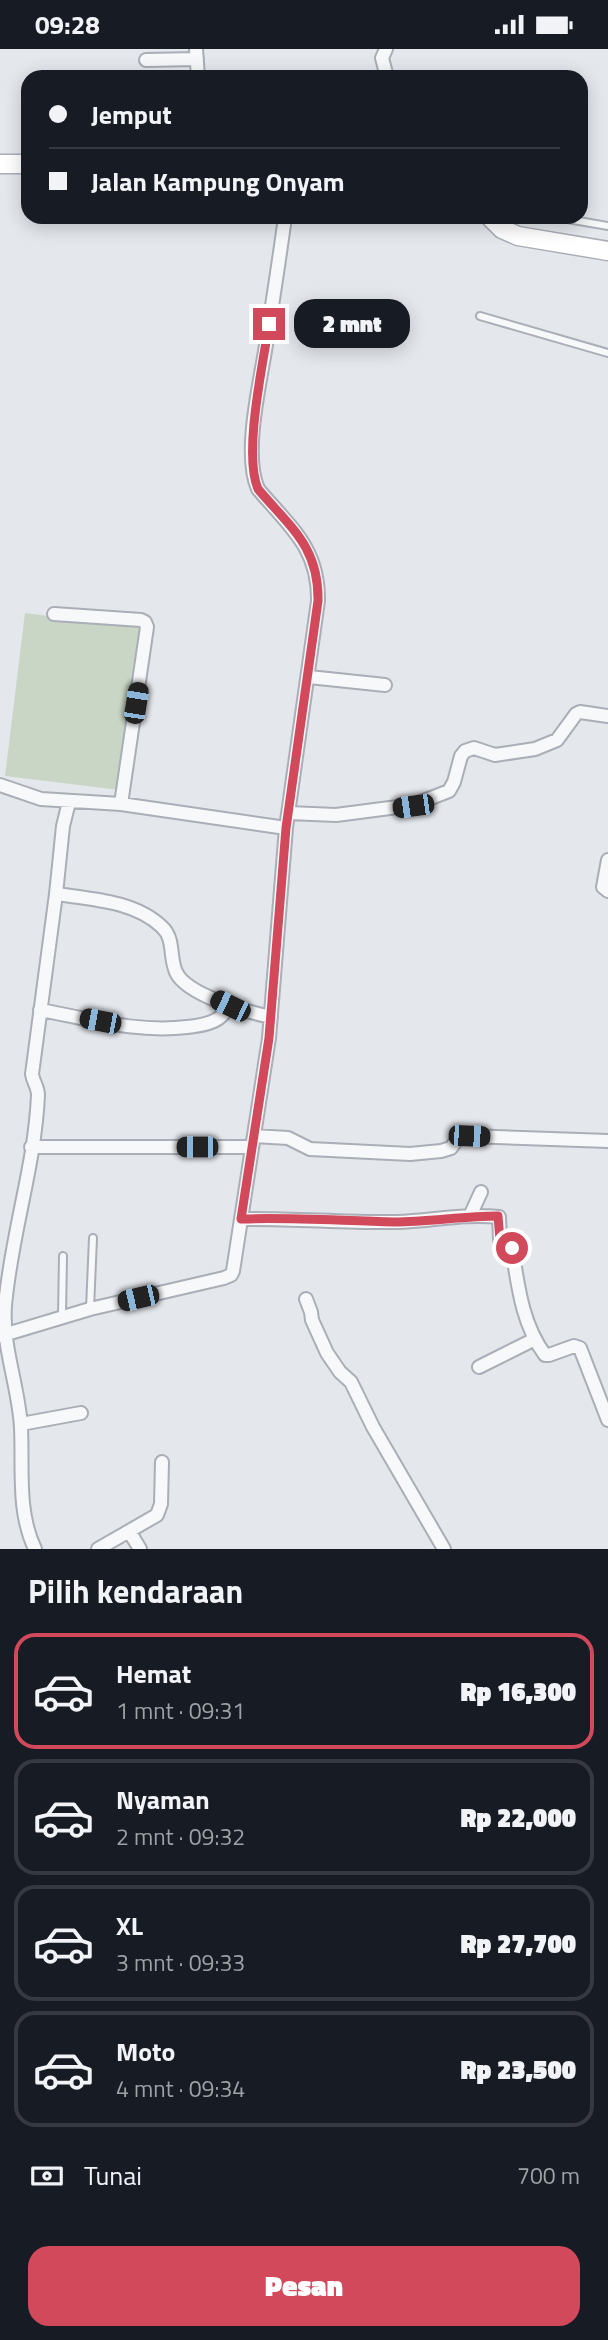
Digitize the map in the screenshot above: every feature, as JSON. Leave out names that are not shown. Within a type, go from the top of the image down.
[{"type":"street","points":[[385,70],[382,58],[386,49]]},
{"type":"street","points":[[146,60],[196,54]]},
{"type":"street","points":[[0,164],[21,163]]},
{"type":"street","points":[[2,1335],[62,1316],[231,1275],[271,1017],[286,828],[318,601],[315,566],[309,551],[258,489],[253,477],[257,401],[284,224]]},
{"type":"street","points":[[497,224],[518,236],[608,251]]},
{"type":"street","points":[[54,614],[141,620],[147,627],[121,804]]},
{"type":"street","points":[[309,677],[385,685]]},
{"type":"street","points":[[289,813],[336,814],[413,806],[449,791],[461,756],[469,749],[495,754],[535,749],[558,740],[579,712],[608,716]]},
{"type":"street","points":[[0,785],[41,799],[121,804],[286,828]]},
{"type":"street","points":[[35,1549],[29,1535],[21,1484],[21,1424],[2,1335],[10,1263],[38,1095],[32,1075],[68,802]]},
{"type":"street","points":[[608,860],[603,880],[603,887],[608,891]]},
{"type":"street","points":[[56,894],[123,906],[158,923],[169,936],[176,973],[186,985],[238,1010],[271,1017]]},
{"type":"street","points":[[40,1010],[148,1030],[195,1026],[219,1018],[230,1006]]},
{"type":"street","points":[[31,1147],[288,1138],[310,1149],[410,1154],[451,1148],[458,1138],[469,1136],[608,1141]]},
{"type":"street","points":[[470,1216],[481,1192]]},
{"type":"street","points":[[241,1219],[398,1222],[470,1216],[500,1218],[500,1240],[511,1245],[519,1300],[535,1339],[549,1356],[573,1346],[580,1348],[608,1420]]},
{"type":"street","points":[[306,1299],[327,1353],[340,1372],[351,1381],[380,1440],[444,1549]]},
{"type":"street","points":[[479,1367],[535,1339]]},
{"type":"street","points":[[21,1424],[81,1413]]},
{"type":"street","points":[[99,1549],[157,1515],[160,1510],[162,1462]]},
{"type":"street","points":[[129,1531],[140,1549]]},
{"type":"lane","points":[[588,223],[608,226]]},
{"type":"lane","points":[[480,316],[608,353]]},
{"type":"lane","points":[[90,1309],[93,1238]]},
{"type":"lane","points":[[62,1316],[64,1256]]},
{"type":"green space","points":[[25,613],[141,628],[120,790],[5,776]]},
{"type":"route","points":[[269,324],[257,401],[253,477],[258,489],[309,551],[315,566],[318,601],[286,828],[269,1038],[241,1219],[398,1222],[498,1216],[500,1240],[512,1248]]}]
